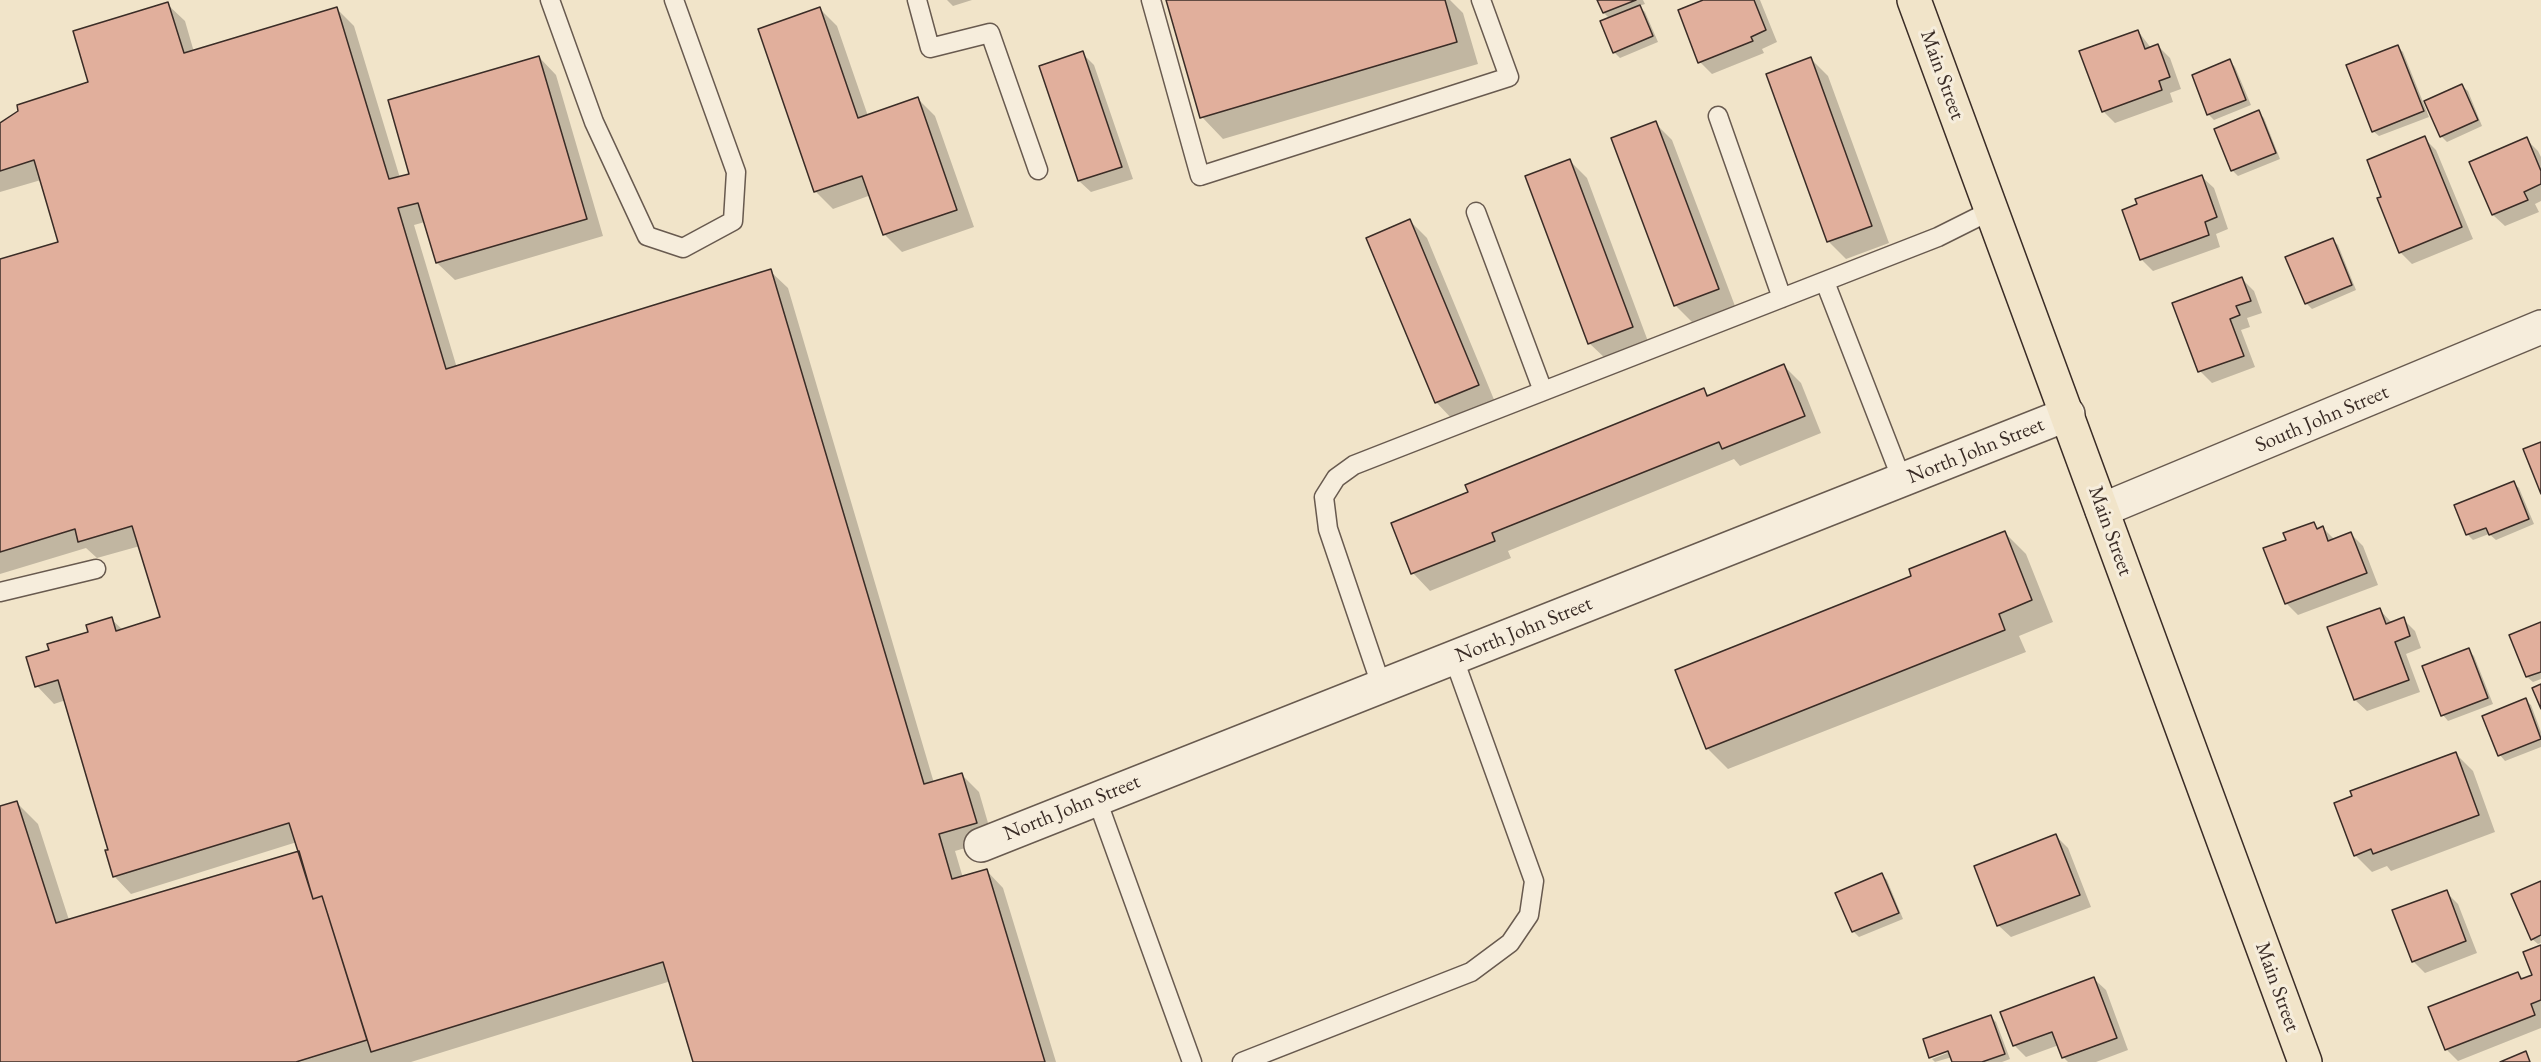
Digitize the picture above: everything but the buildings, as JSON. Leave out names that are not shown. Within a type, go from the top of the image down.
[{"type":"main road","name":"Main Street","points":[[1914,0],[2305,1062]]},
{"type":"street","name":"South John Street","points":[[2102,510],[2541,327]]},
{"type":"street","name":"North John Street","points":[[981,845],[1096,797],[1381,685],[1454,659],[2068,414]]},
{"type":"lane","points":[[550,0],[594,122],[647,236],[683,248],[733,221],[736,171],[674,0]]},
{"type":"lane","points":[[917,0],[930,48],[990,33],[1038,170]]},
{"type":"lane","points":[[1151,0],[1200,176],[1509,77],[1481,0]]},
{"type":"lane","points":[[1718,116],[1782,298]]},
{"type":"lane","points":[[1381,685],[1328,529],[1324,497],[1336,478],[1354,465],[1938,237],[1992,210]]},
{"type":"lane","points":[[1476,212],[1543,391]]},
{"type":"lane","points":[[1825,282],[1902,480]]},
{"type":"lane","points":[[0,592],[96,569]]},
{"type":"lane","points":[[1242,1062],[1471,972],[1510,943],[1529,915],[1534,881],[1454,659]]},
{"type":"lane","points":[[1096,797],[1192,1062]]}]
